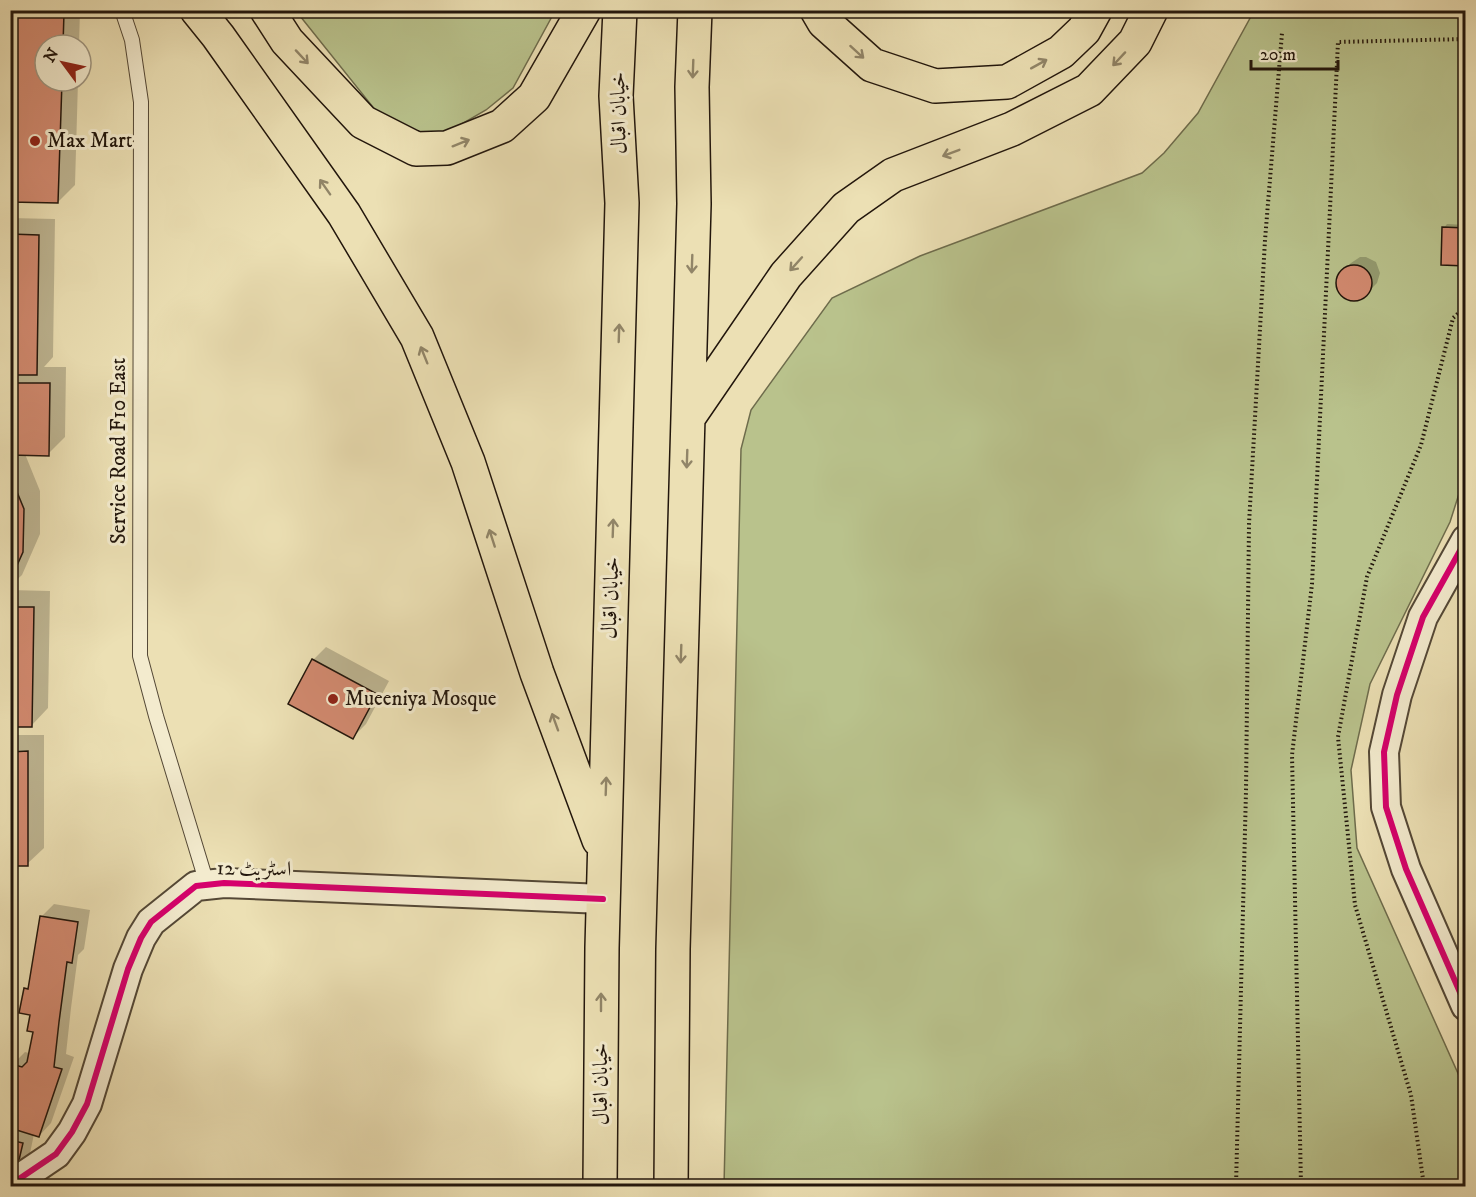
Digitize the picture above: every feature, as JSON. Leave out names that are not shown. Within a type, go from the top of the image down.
[{"type":"main road","points":[[197,10],[345,214],[417,337],[468,462],[537,673],[604,856]]},
{"type":"main road","points":[[267,10],[287,41],[363,122],[416,149],[447,148],[502,126],[534,97],[584,10]]},
{"type":"main road","name":"خیابان اقبال","points":[[600,1186],[603,899],[622,203],[616,96],[620,10]]},
{"type":"main road","points":[[671,1186],[673,949],[694,204],[692,87],[694,10]]},
{"type":"main road","points":[[817,10],[824,22],[872,65],[935,86],[1006,82],[1061,52],[1084,30],[1095,10]]},
{"type":"main road","points":[[688,418],[786,275],[846,208],[893,175],[1012,129],[1089,90],[1135,42],[1151,10]]},
{"type":"street","points":[[1466,540],[1423,617],[1397,695],[1384,752],[1386,807],[1406,870],[1466,1006]]},
{"type":"street","name":"اسٹریٹ 12","points":[[10,1181],[19,1179],[56,1154],[82,1113],[87,1104],[128,969],[141,938],[151,922],[196,886],[224,883],[603,899]]},
{"type":"lane","name":"Service Road F10 East","points":[[122,10],[132,39],[141,102],[140,656],[156,717],[207,884]]},
{"type":"path","points":[[1236,1186],[1246,791],[1249,524],[1265,240],[1282,33]]},
{"type":"path","points":[[1301,1186],[1292,755],[1312,584],[1338,42],[1466,39]]},
{"type":"green space","points":[[296,11],[555,11],[513,88],[486,110],[448,132],[420,133],[376,111]]},
{"type":"green space","points":[[1254,11],[1465,11],[1465,475],[1450,522],[1370,684],[1351,770],[1357,848],[1465,1089],[1465,1186],[724,1186],[741,449],[751,410],[832,298],[920,256],[1142,173],[1164,153],[1198,113]]},
{"type":"building","name":"Max Mart","points":[[10,11],[64,13],[63,33],[33,33],[33,93],[62,93],[58,203],[10,202]]},
{"type":"building","points":[[1442,227],[1466,228],[1466,266],[1441,265]]},
{"type":"building","points":[[10,234],[39,235],[37,375],[10,375]]},
{"type":"building","points":[[1354,265],[1367,270],[1372,283],[1367,296],[1354,301],[1341,296],[1336,283],[1341,270]]},
{"type":"building","points":[[10,383],[50,383],[49,456],[10,455]]},
{"type":"building","points":[[10,475],[24,509],[23,552],[10,581]]},
{"type":"building","points":[[10,607],[34,607],[32,727],[10,727]]},
{"type":"building","name":"Mueeniya Mosque","points":[[312,659],[377,694],[353,739],[288,704]]},
{"type":"building","points":[[28,751],[28,866],[10,866],[10,752]]},
{"type":"building","points":[[40,916],[78,922],[72,963],[67,962],[54,1067],[62,1069],[39,1137],[10,1128],[10,1066],[11,1064],[22,1067],[27,1062],[33,1032],[27,1031],[30,1015],[19,1013],[24,988],[28,989]]},
{"type":"building","points":[[10,1140],[23,1143],[15,1177],[10,1176]]},
{"type":"cycle path","points":[[1466,540],[1423,617],[1397,695],[1384,752],[1386,807],[1406,869],[1466,1006]]},
{"type":"cycle path","points":[[10,1181],[19,1179],[56,1154],[72,1132],[87,1104],[128,969],[141,938],[151,922],[196,886],[224,883],[603,899]]},
{"type":"place","name":"Max Mart","points":[[35,141]]},
{"type":"place","name":"Mueeniya Mosque","points":[[333,699]]}]
